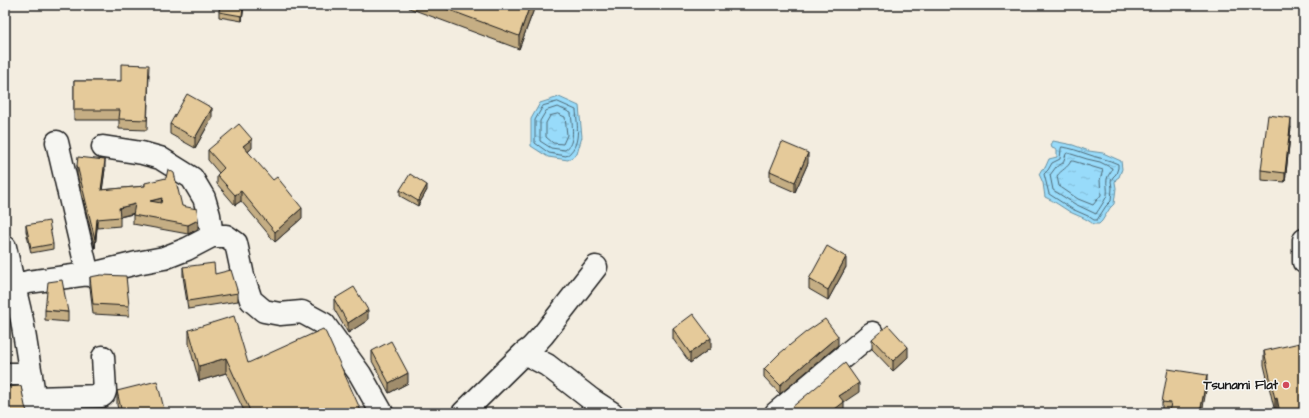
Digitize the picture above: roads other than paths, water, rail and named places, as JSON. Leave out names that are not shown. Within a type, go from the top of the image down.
[{"type":"street","points":[[57,142],[88,275]]},
{"type":"street","points":[[103,147],[142,153],[160,158],[192,178],[204,198],[209,215],[212,236]]},
{"type":"street","points":[[1304,227],[1304,262]]},
{"type":"street","points":[[14,286],[28,282],[88,275],[164,258],[187,249],[212,236],[226,236],[236,243],[243,276],[251,300],[264,311],[280,314],[302,312],[324,324],[360,374],[382,413]]},
{"type":"street","points":[[5,247],[14,286],[13,321],[31,374],[36,406],[102,396],[105,391],[104,357]]},
{"type":"street","points":[[463,413],[524,353],[532,348],[596,267]]},
{"type":"street","points":[[776,413],[872,333]]},
{"type":"street","points":[[524,353],[547,365],[592,400],[612,413]]},
{"type":"street","points":[[5,374],[31,374]]},
{"type":"water","points":[[559,97],[579,106],[582,137],[577,154],[568,160],[548,157],[531,146],[531,119],[540,103]]},
{"type":"water","points":[[1053,141],[1073,145],[1089,151],[1103,153],[1121,161],[1122,169],[1115,182],[1116,188],[1114,204],[1099,224],[1093,224],[1045,197],[1043,183],[1039,174],[1042,169],[1045,168],[1049,159],[1057,157],[1057,150],[1052,148],[1051,145]]},
{"type":"place","name":"Tsunami Flat","points":[[1286,385]]}]
